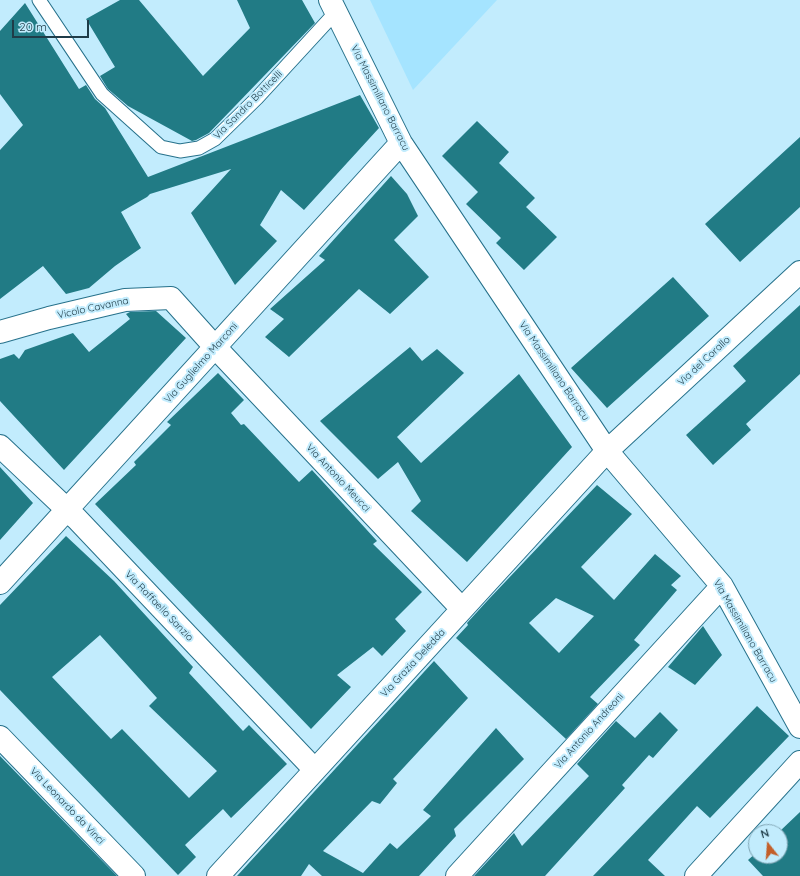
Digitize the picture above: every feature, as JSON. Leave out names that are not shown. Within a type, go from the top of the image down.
[{"type":"street","name":"Via Massimiliano Barracu","points":[[333,6],[401,143],[607,451],[722,586],[800,727]]},
{"type":"street","name":"Via Guglielmo Marconi","points":[[0,583],[401,143]]},
{"type":"street","name":"Via del Corallo","points":[[607,451],[800,272]]},
{"type":"street","name":"Vicolo Cavanna","points":[[0,332],[49,318],[125,300],[171,298],[215,347]]},
{"type":"street","name":"Via Antonio Meucci","points":[[215,347],[462,610]]},
{"type":"street","name":"Via Raffaello Sanzio","points":[[0,446],[67,510],[315,770]]},
{"type":"street","name":"Via Grazia Deledda","points":[[218,876],[607,451]]},
{"type":"street","name":"Via Antonio Andreoni","points":[[457,876],[722,586]]},
{"type":"street","name":"Via Leonardo da Vinci","points":[[0,736],[134,876]]},
{"type":"street","points":[[696,876],[800,762]]},
{"type":"lane","name":"Via Sandro Botticelli","points":[[40,0],[102,94],[161,147],[180,151],[199,148],[215,139],[257,98],[333,6]]},
{"type":"shaded area","points":[[370,0],[497,0],[413,90]]},
{"type":"building","points":[[120,0],[139,0],[203,76],[250,28],[237,0],[302,0],[315,23],[209,133],[192,141],[128,106],[108,89],[100,76],[115,67],[86,19]]},
{"type":"building","points":[[25,3],[79,89],[86,85],[95,99],[105,108],[148,177],[360,95],[379,128],[304,210],[281,190],[260,225],[277,241],[235,285],[191,213],[231,169],[150,194],[121,212],[141,248],[115,266],[89,288],[66,294],[43,266],[0,299],[0,150],[23,125],[0,94],[0,31]]},
{"type":"building","points":[[477,121],[509,152],[499,163],[535,198],[526,207],[557,237],[524,270],[496,243],[501,238],[466,204],[478,192],[442,156]]},
{"type":"building","points":[[800,137],[800,207],[740,262],[705,224]]},
{"type":"building","points":[[391,176],[407,194],[418,216],[394,240],[429,277],[390,314],[359,289],[289,357],[265,337],[284,319],[270,309],[325,260],[319,256]]},
{"type":"building","points":[[673,277],[709,316],[607,408],[571,368]]},
{"type":"building","points":[[800,305],[800,374],[746,424],[751,430],[713,465],[686,435],[746,381],[733,366]]},
{"type":"building","points":[[156,311],[186,338],[64,470],[0,401],[0,359],[14,354],[19,359],[25,350],[73,333],[89,352],[130,319],[126,314],[130,312]]},
{"type":"building","points":[[410,347],[422,361],[437,349],[464,373],[397,437],[421,463],[519,374],[572,447],[467,562],[411,511],[421,501],[398,462],[378,479],[320,421]]},
{"type":"building","points":[[218,373],[244,400],[231,413],[241,425],[244,424],[299,482],[312,470],[377,541],[373,544],[422,592],[395,619],[406,631],[382,656],[373,647],[337,675],[351,687],[311,729],[95,504],[136,465],[134,462],[171,425],[167,422]]},
{"type":"building","points":[[0,467],[33,503],[0,540]]},
{"type":"building","points":[[597,485],[632,514],[581,567],[614,600],[655,554],[681,576],[671,585],[677,590],[634,640],[640,645],[590,697],[598,704],[566,739],[456,638],[468,625],[467,623]],"holes":[[[556,598],[594,616],[559,653],[529,623]]]},
{"type":"building","points":[[66,536],[114,581],[193,667],[189,673],[243,731],[249,725],[287,764],[231,818],[223,809],[185,845],[196,857],[178,875],[0,690],[0,605]],"holes":[[[100,635],[157,698],[149,706],[217,771],[189,798],[122,729],[111,739],[52,677]]]},
{"type":"building","points":[[703,626],[722,655],[695,685],[668,667]]},
{"type":"building","points":[[434,661],[468,698],[393,779],[397,783],[380,804],[372,801],[323,851],[363,873],[390,843],[397,849],[431,816],[423,810],[496,728],[524,759],[454,829],[456,836],[419,876],[322,876],[309,864],[301,876],[237,876]]},
{"type":"building","points":[[757,706],[789,736],[710,818],[697,806],[648,860],[665,876],[593,876]]},
{"type":"building","points":[[660,712],[678,730],[653,758],[649,755],[622,785],[625,788],[545,876],[474,876],[514,833],[522,846],[589,776],[577,764],[616,721],[635,738]]},
{"type":"building","points":[[0,756],[117,876],[0,876]]},
{"type":"building","points":[[800,812],[800,876],[763,876],[752,864],[788,864],[787,824]]}]
